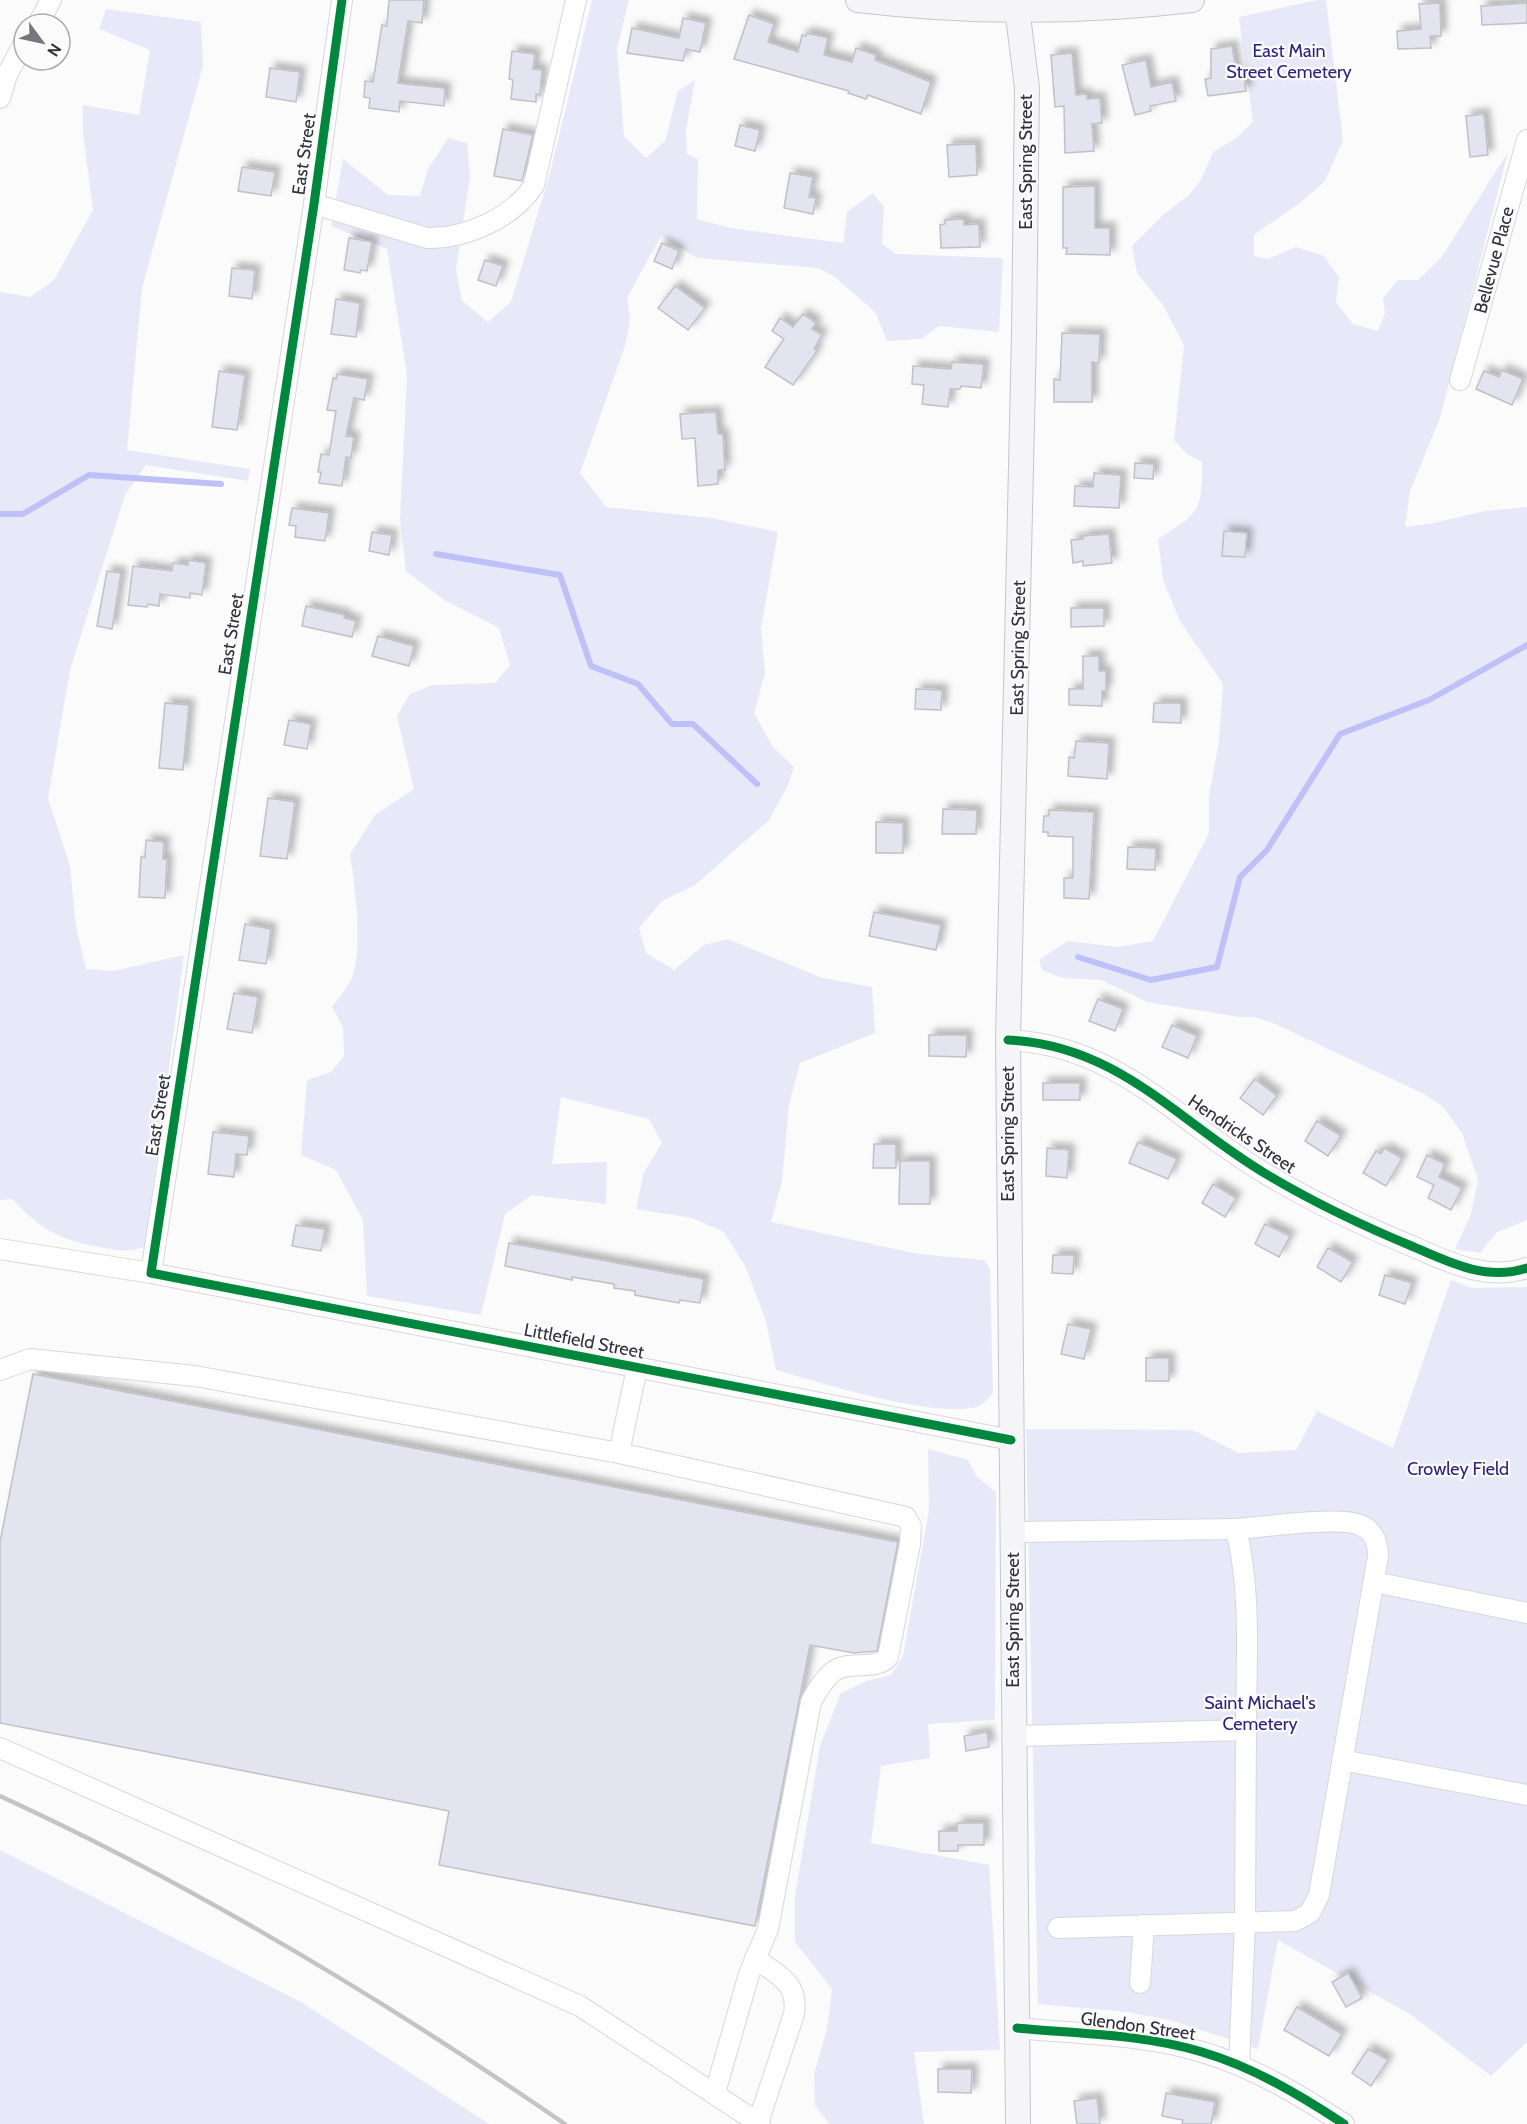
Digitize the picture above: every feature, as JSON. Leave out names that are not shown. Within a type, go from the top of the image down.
[{"type":"main road","points":[[858,0],[1116,7],[1192,0]]},
{"type":"main road","name":"East Spring Street","points":[[1017,5],[1027,88],[1025,310],[1008,1040],[1018,2124]]},
{"type":"street","name":"East Street","points":[[151,1273],[314,204],[342,0]]},
{"type":"street","points":[[314,204],[427,237],[438,238],[471,230],[519,204],[534,185],[576,0]]},
{"type":"street","points":[[1,89],[12,67]]},
{"type":"street","name":"Bellevue Place","points":[[1460,380],[1527,140]]},
{"type":"street","name":"Hendricks Street","points":[[1008,1040],[1032,1041],[1064,1048],[1113,1068],[1147,1088],[1265,1174],[1373,1230],[1456,1265],[1494,1273],[1514,1272],[1527,1268]]},
{"type":"street","name":"Littlefield Street","points":[[0,1249],[151,1273],[1011,1440]]},
{"type":"street","points":[[0,1370],[30,1359],[195,1376],[618,1453],[906,1516],[911,1526],[910,1544],[888,1657],[880,1663],[853,1664],[835,1670],[821,1684],[811,1702],[768,1929],[755,1958],[715,2093]]},
{"type":"street","points":[[618,1453],[637,1368]]},
{"type":"street","points":[[1012,1532],[1236,1529],[1347,1522],[1358,1524],[1371,1532],[1378,1546],[1374,1582],[1316,1906],[1303,1919],[1245,1923],[1058,1928]]},
{"type":"street","points":[[1236,1529],[1243,1555],[1246,1611],[1245,1923],[1239,2065]]},
{"type":"street","points":[[1374,1582],[1527,1612]]},
{"type":"street","points":[[1013,1736],[1246,1730]]},
{"type":"street","points":[[0,1748],[580,2006],[759,2123],[794,2014],[796,1998],[792,1987],[755,1958]]},
{"type":"street","points":[[1342,1760],[1527,1795]]},
{"type":"street","points":[[1140,1983],[1144,1925]]},
{"type":"street","name":"Glendon Street","points":[[1017,2028],[1162,2043],[1201,2051],[1239,2065],[1295,2094],[1344,2124]]},
{"type":"green space","points":[[592,0],[629,0],[617,49],[624,136],[646,158],[665,141],[678,91],[695,80],[686,130],[687,154],[698,159],[697,219],[730,228],[843,243],[847,212],[873,193],[884,207],[882,244],[896,254],[1003,258],[999,332],[939,326],[921,339],[887,341],[875,312],[835,277],[818,268],[697,258],[661,236],[627,298],[630,318],[626,343],[580,473],[606,507],[711,518],[778,532],[761,628],[765,673],[754,713],[773,747],[794,767],[788,785],[769,820],[695,885],[662,901],[639,928],[646,953],[674,970],[704,945],[728,939],[822,978],[872,987],[875,1033],[800,1063],[789,1105],[782,1181],[771,1222],[918,1254],[984,1260],[990,1269],[993,1393],[976,1407],[933,1408],[906,1404],[776,1370],[766,1321],[746,1268],[724,1232],[692,1218],[636,1209],[644,1172],[662,1143],[649,1119],[561,1097],[552,1164],[607,1162],[606,1204],[532,1195],[505,1214],[481,1315],[367,1296],[363,1220],[336,1170],[301,1155],[307,1080],[331,1072],[344,1056],[343,1027],[332,1007],[351,980],[357,952],[357,918],[350,854],[375,815],[414,789],[397,716],[410,694],[433,685],[495,683],[510,665],[499,628],[444,600],[406,571],[400,519],[407,375],[387,249],[331,226],[343,159],[388,195],[420,196],[428,169],[448,138],[467,143],[470,177],[456,269],[462,301],[488,322],[511,302],[550,173]]},
{"type":"green space","name":"East Main Street Cemetery","points":[[1326,0],[1343,140],[1325,181],[1301,202],[1254,235],[1254,256],[1268,259],[1296,247],[1324,256],[1339,277],[1336,302],[1353,324],[1378,331],[1385,313],[1383,298],[1398,280],[1418,280],[1441,258],[1508,152],[1440,418],[1410,491],[1405,527],[1485,511],[1527,507],[1527,1220],[1497,1232],[1480,1253],[1455,1249],[1471,1214],[1478,1180],[1462,1133],[1443,1107],[1426,1095],[1273,1023],[1254,1017],[1239,1017],[1147,1002],[1101,980],[1063,978],[1042,970],[1039,960],[1068,941],[1118,947],[1153,941],[1209,833],[1209,796],[1219,742],[1223,684],[1180,621],[1163,580],[1158,539],[1183,523],[1196,509],[1201,491],[1202,462],[1186,453],[1174,440],[1184,345],[1163,305],[1137,273],[1132,246],[1163,215],[1189,195],[1201,180],[1213,152],[1235,139],[1253,122],[1239,17]]},
{"type":"green space","points":[[106,9],[201,22],[203,66],[142,288],[127,450],[250,469],[248,481],[146,465],[125,495],[70,670],[48,798],[70,866],[76,926],[86,969],[113,971],[184,955],[145,1247],[128,1250],[99,1247],[61,1236],[42,1226],[12,1199],[0,1200],[0,292],[30,297],[54,280],[93,210],[83,133],[83,105],[139,115],[150,50],[99,29]]},
{"type":"green space","name":"Saint Michael's Cemetery","points":[[1451,1280],[1472,1288],[1527,1287],[1527,2042],[1491,2076],[1410,2014],[1278,1940],[1258,2049],[1173,2021],[1128,2012],[1038,2004],[1026,1429],[1193,1430],[1239,1453],[1296,1450],[1317,1411],[1393,1448]]},
{"type":"green space","points":[[928,1449],[968,1460],[977,1477],[996,1492],[995,1720],[928,1724],[930,1758],[881,1766],[871,1843],[989,1865],[1000,2050],[914,2052],[924,2124],[830,2124],[815,2106],[814,2074],[827,2029],[832,1989],[795,1942],[795,1896],[820,1746],[841,1693],[867,1681],[891,1675],[903,1656],[929,1510]]},
{"type":"green space","points":[[0,1850],[301,2002],[489,2124],[0,2124]]},
{"type":"building","points":[[389,0],[424,0],[422,23],[408,21],[398,83],[445,88],[444,106],[400,101],[399,112],[369,108],[370,98],[364,97],[365,81],[373,82],[382,25],[387,26]]},
{"type":"building","points":[[1440,3],[1441,36],[1430,36],[1431,48],[1398,49],[1397,31],[1421,29],[1419,4]]},
{"type":"building","points":[[1527,3],[1527,23],[1482,25],[1481,6]]},
{"type":"building","points":[[749,15],[774,24],[768,42],[798,52],[802,35],[806,36],[807,33],[828,38],[824,55],[852,62],[856,48],[876,55],[875,60],[931,82],[921,114],[868,95],[866,99],[848,93],[849,91],[734,59]]},
{"type":"building","points":[[683,18],[706,23],[700,52],[686,49],[683,61],[627,53],[632,28],[679,38]]},
{"type":"building","points":[[1232,46],[1237,76],[1244,75],[1246,91],[1208,96],[1205,79],[1211,78],[1211,49]]},
{"type":"building","points":[[512,51],[535,54],[533,69],[542,70],[540,95],[536,94],[536,102],[511,99],[513,80],[509,79]]},
{"type":"building","points":[[1072,53],[1076,95],[1086,94],[1087,99],[1100,98],[1102,123],[1092,124],[1094,151],[1065,153],[1064,106],[1055,107],[1051,55]]},
{"type":"building","points":[[1146,60],[1151,87],[1172,82],[1176,101],[1150,106],[1151,111],[1135,115],[1122,65]]},
{"type":"building","points":[[270,68],[300,72],[296,102],[266,97]]},
{"type":"building","points":[[1484,114],[1488,155],[1470,157],[1466,116]]},
{"type":"building","points":[[740,125],[760,130],[755,151],[735,146]]},
{"type":"building","points":[[503,129],[533,135],[522,181],[494,176]]},
{"type":"building","points":[[976,144],[977,175],[949,177],[947,145]]},
{"type":"building","points":[[242,167],[275,172],[271,196],[238,191]]},
{"type":"building","points":[[790,173],[813,177],[809,197],[816,198],[813,214],[784,208]]},
{"type":"building","points":[[1095,186],[1095,228],[1110,228],[1110,255],[1066,254],[1067,248],[1063,248],[1063,187]]},
{"type":"building","points":[[964,219],[964,225],[979,224],[980,247],[941,248],[940,225],[945,224],[945,220]]},
{"type":"building","points":[[349,238],[372,242],[367,271],[361,270],[360,273],[344,270]]},
{"type":"building","points":[[662,243],[679,251],[672,269],[654,261]]},
{"type":"building","points":[[485,260],[503,266],[496,286],[478,280]]},
{"type":"building","points":[[232,268],[255,270],[252,299],[229,296]]},
{"type":"building","points":[[675,286],[705,308],[688,330],[658,308]]},
{"type":"building","points":[[336,299],[360,303],[356,337],[331,334]]},
{"type":"building","points":[[803,314],[816,323],[812,329],[822,335],[814,349],[817,351],[793,385],[765,367],[784,339],[772,331],[780,318],[793,327]]},
{"type":"building","points":[[1062,333],[1100,334],[1099,363],[1092,362],[1092,402],[1054,402],[1054,379],[1060,380]]},
{"type":"building","points":[[952,362],[984,364],[981,388],[961,386],[960,389],[950,389],[948,407],[922,404],[924,385],[912,384],[913,366],[951,369]]},
{"type":"building","points":[[1502,370],[1523,379],[1512,405],[1476,389],[1484,371],[1499,377]]},
{"type":"building","points":[[219,371],[245,375],[237,430],[212,427]]},
{"type":"building","points":[[337,374],[368,379],[364,400],[354,398],[346,436],[354,437],[351,458],[346,457],[342,486],[319,483],[321,472],[318,472],[321,454],[329,455],[336,411],[327,410],[333,378],[336,379]]},
{"type":"building","points":[[716,412],[718,434],[723,434],[725,470],[718,470],[718,484],[698,486],[695,438],[682,439],[680,414]]},
{"type":"building","points":[[1135,463],[1154,464],[1153,479],[1134,478]]},
{"type":"building","points":[[1094,473],[1121,475],[1119,508],[1074,506],[1075,486],[1093,487]]},
{"type":"building","points":[[292,508],[329,513],[325,541],[295,537],[296,526],[289,525]]},
{"type":"building","points":[[1224,531],[1247,533],[1245,557],[1222,556]]},
{"type":"building","points":[[372,532],[392,535],[389,555],[369,551]]},
{"type":"building","points":[[1109,534],[1112,563],[1083,566],[1083,561],[1073,563],[1071,540],[1083,539],[1083,536]]},
{"type":"building","points":[[188,560],[206,563],[202,595],[190,593],[190,598],[160,594],[159,606],[128,605],[133,566],[172,571],[173,563],[188,565]]},
{"type":"building","points":[[107,571],[121,573],[112,629],[97,626]]},
{"type":"building","points":[[306,606],[345,615],[344,618],[356,621],[352,637],[302,626]]},
{"type":"building","points":[[1071,608],[1104,608],[1104,626],[1071,627]]},
{"type":"building","points":[[378,636],[414,646],[409,666],[372,656]]},
{"type":"building","points":[[1083,656],[1099,656],[1099,671],[1106,671],[1106,691],[1102,691],[1102,706],[1069,705],[1069,689],[1083,689]]},
{"type":"building","points":[[916,689],[942,690],[941,710],[915,709]]},
{"type":"building","points":[[165,703],[189,705],[183,770],[159,768]]},
{"type":"building","points":[[1154,703],[1181,703],[1181,723],[1153,722]]},
{"type":"building","points":[[289,720],[311,724],[307,749],[284,745]]},
{"type":"building","points":[[1076,741],[1109,743],[1107,779],[1068,776],[1069,757],[1074,758]]},
{"type":"building","points":[[268,798],[295,802],[287,859],[260,856]]},
{"type":"building","points":[[943,809],[977,810],[976,834],[942,834]]},
{"type":"building","points":[[1049,810],[1094,812],[1089,899],[1064,898],[1064,878],[1073,878],[1073,837],[1048,836],[1048,832],[1043,832],[1044,816],[1049,816]]},
{"type":"building","points":[[876,822],[903,823],[903,853],[876,853]]},
{"type":"building","points":[[146,840],[164,842],[163,859],[167,859],[165,898],[139,897],[141,857],[145,857]]},
{"type":"building","points":[[1128,847],[1156,848],[1155,870],[1127,869]]},
{"type":"building","points":[[874,912],[941,925],[936,950],[869,936]]},
{"type":"building","points":[[245,924],[271,929],[266,964],[239,960]]},
{"type":"building","points":[[234,993],[258,997],[252,1033],[227,1029]]},
{"type":"building","points":[[1098,999],[1123,1009],[1115,1031],[1089,1021]]},
{"type":"building","points":[[1172,1025],[1197,1036],[1188,1058],[1162,1047]]},
{"type":"building","points":[[929,1035],[967,1035],[966,1057],[929,1056]]},
{"type":"building","points":[[1255,1079],[1277,1096],[1263,1115],[1240,1098]]},
{"type":"building","points":[[1043,1083],[1080,1083],[1080,1100],[1043,1100]]},
{"type":"building","points":[[1317,1121],[1341,1136],[1328,1156],[1305,1141]]},
{"type":"building","points":[[213,1132],[249,1136],[247,1155],[236,1154],[234,1177],[208,1174]]},
{"type":"building","points":[[1138,1142],[1177,1159],[1168,1179],[1129,1163]]},
{"type":"building","points":[[874,1144],[896,1144],[896,1168],[873,1168]]},
{"type":"building","points":[[1047,1148],[1069,1150],[1067,1178],[1046,1176]]},
{"type":"building","points":[[1384,1148],[1402,1158],[1386,1186],[1363,1173],[1376,1151],[1381,1154]]},
{"type":"building","points":[[1427,1155],[1445,1164],[1439,1177],[1462,1188],[1451,1210],[1428,1198],[1434,1185],[1417,1177]]},
{"type":"building","points":[[900,1161],[930,1161],[930,1204],[899,1204]]},
{"type":"building","points":[[1213,1184],[1236,1198],[1225,1217],[1202,1203]]},
{"type":"building","points":[[1265,1224],[1290,1236],[1279,1257],[1255,1244]]},
{"type":"building","points":[[296,1225],[325,1229],[321,1251],[292,1246]]},
{"type":"building","points":[[509,1243],[704,1279],[700,1303],[680,1300],[679,1303],[635,1295],[635,1291],[614,1288],[614,1284],[572,1277],[572,1280],[505,1266]]},
{"type":"building","points":[[1328,1248],[1353,1262],[1341,1282],[1317,1267]]},
{"type":"building","points":[[1053,1255],[1074,1255],[1073,1274],[1052,1273]]},
{"type":"building","points":[[1385,1275],[1412,1283],[1405,1304],[1379,1295]]},
{"type":"building","points":[[1068,1324],[1091,1329],[1084,1359],[1061,1354]]},
{"type":"building","points":[[1146,1358],[1169,1358],[1169,1381],[1146,1381]]},
{"type":"building","points":[[33,1374],[898,1542],[877,1651],[854,1653],[810,1645],[755,1926],[439,1865],[449,1811],[0,1723],[0,1542]]},
{"type":"building","points":[[987,1732],[989,1747],[966,1751],[964,1736]]},
{"type":"building","points":[[957,1823],[984,1823],[984,1845],[958,1845],[958,1851],[939,1851],[939,1831],[957,1831]]},
{"type":"building","points":[[1348,1973],[1362,1998],[1346,2007],[1332,1982]]},
{"type":"building","points":[[1297,2007],[1342,2034],[1329,2056],[1284,2030]]},
{"type":"building","points":[[1368,2049],[1388,2060],[1371,2086],[1352,2073]]},
{"type":"building","points":[[938,2069],[972,2069],[971,2093],[938,2092]]},
{"type":"building","points":[[1166,2093],[1215,2102],[1211,2124],[1182,2124],[1183,2120],[1162,2116]]},
{"type":"building","points":[[1097,2098],[1100,2124],[1077,2124],[1074,2101]]},
{"type":"waterway","points":[[0,514],[23,514],[89,475],[221,484]]},
{"type":"waterway","points":[[436,554],[560,575],[591,666],[638,684],[672,724],[693,724],[757,784]]},
{"type":"waterway","points":[[1078,957],[1151,980],[1217,967],[1240,877],[1267,850],[1340,734],[1429,700],[1527,645]]},
{"type":"railway","points":[[0,1796],[147,1868],[290,1948],[429,2034],[565,2124]]},
{"type":"cycle path","points":[[342,0],[314,204],[151,1273],[1011,1440]]},
{"type":"cycle path","points":[[1008,1040],[1047,1045],[1083,1056],[1115,1071],[1146,1089],[1234,1154],[1266,1174],[1376,1231],[1441,1259],[1469,1268],[1498,1272],[1527,1268]]},
{"type":"cycle path","points":[[1017,2028],[1134,2038],[1202,2052],[1221,2058],[1276,2083],[1344,2124]]},
{"type":"park label","name":"Crowley Field","points":[[1458,1469]]}]
